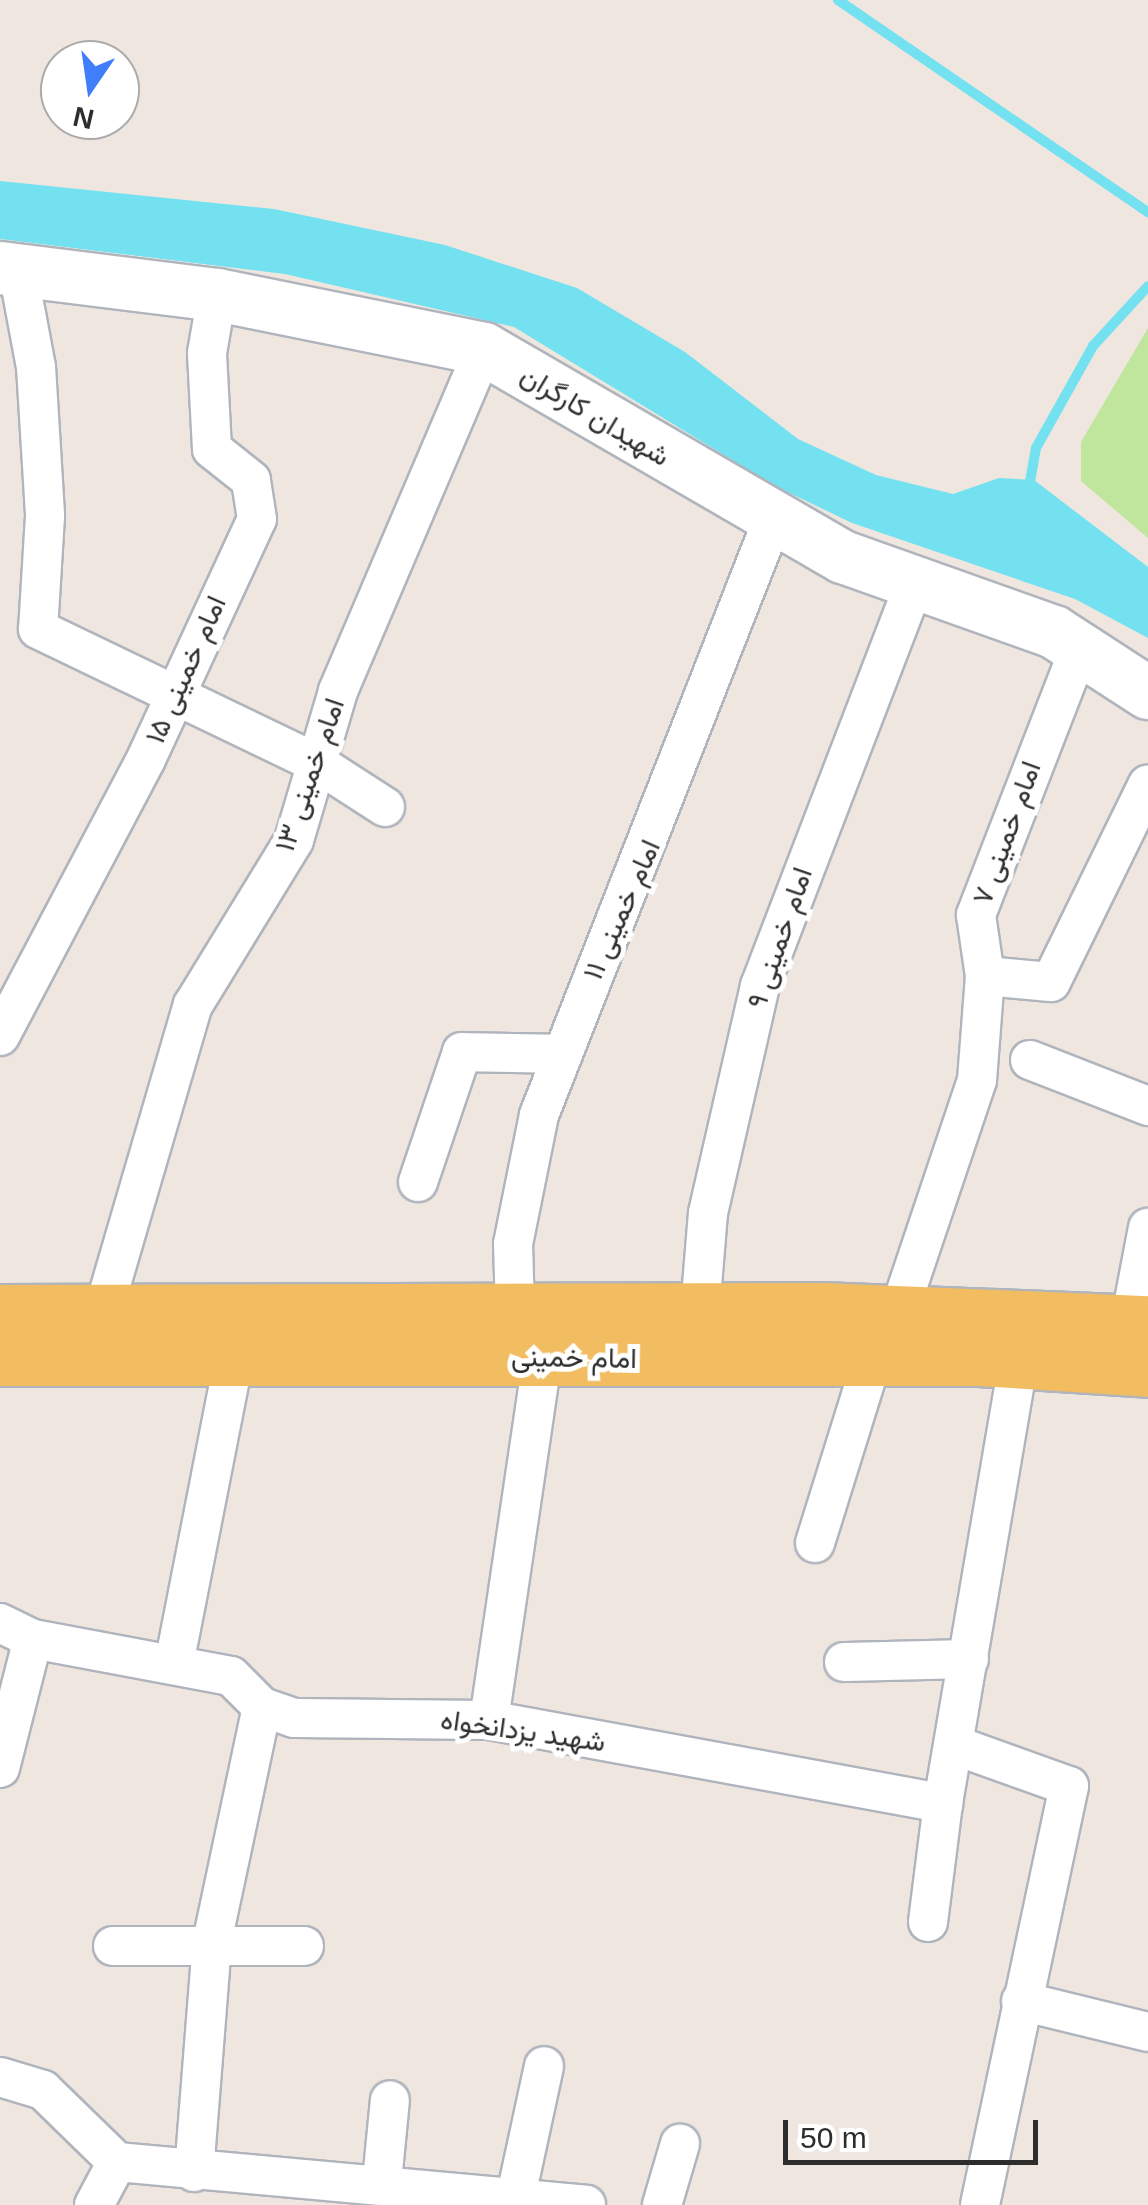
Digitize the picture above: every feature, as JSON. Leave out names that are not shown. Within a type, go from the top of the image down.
[{"type":"main road","name":"امام خمینی","points":[[0,1358],[234,1358],[529,1334],[700,1310],[839,1344],[898,1312],[1142,1338]]},
{"type":"main road","name":"امام خمینی","points":[[0,1312],[103,1312],[529,1334],[839,1344],[1018,1360],[1142,1338]]},
{"type":"street","name":"شهیدان کارگران","points":[[9,270],[217,295],[484,350],[772,518],[915,582],[1079,648],[1148,693]]},
{"type":"street","points":[[9,270],[42,478],[38,629],[317,764],[385,807]]},
{"type":"street","name":"امام خمینی ۱۵","points":[[0,1036],[175,696],[256,520],[251,480],[212,449],[207,353],[217,295]]},
{"type":"street","name":"امام خمینی ۱۳","points":[[103,1312],[193,1005],[294,840],[338,691],[484,350]]},
{"type":"street","name":"امام خمینی ۱۱","points":[[489,1720],[529,1334],[513,1244],[539,1115],[772,518]]},
{"type":"street","name":"امام خمینی ۹","points":[[700,1310],[708,1212],[760,986],[915,582]]},
{"type":"street","name":"امام خمینی ۷","points":[[898,1312],[977,1080],[984,976],[976,915],[1079,648]]},
{"type":"street","points":[[984,976],[1051,982],[1148,784]]},
{"type":"street","points":[[418,1182],[462,1052],[562,1054]]},
{"type":"street","points":[[1030,1060],[1148,1106]]},
{"type":"street","points":[[1142,1338],[1148,1228]]},
{"type":"street","points":[[815,1543],[839,1344]]},
{"type":"street","points":[[174,1659],[234,1358]]},
{"type":"street","points":[[928,1922],[943,1803],[956,1746],[1018,1360]]},
{"type":"street","points":[[0,1768],[16,1631]]},
{"type":"street","name":"شهید یزدانخواه","points":[[16,1631],[174,1659],[231,1676],[262,1706],[294,1718],[489,1720],[943,1803]]},
{"type":"street","points":[[844,1662],[969,1660]]},
{"type":"street","points":[[194,2172],[212,1942],[262,1706]]},
{"type":"street","points":[[956,1746],[1069,1786],[980,2205]]},
{"type":"street","points":[[114,1946],[212,1942],[304,1946]]},
{"type":"street","points":[[1021,2001],[1148,2032]]},
{"type":"street","points":[[515,2200],[544,2066]]},
{"type":"street","points":[[0,2077],[43,2090],[117,2162],[194,2172],[258,2190],[335,2192],[382,2180],[515,2200],[586,2205]]},
{"type":"street","points":[[382,2180],[390,2100]]},
{"type":"street","points":[[662,2205],[680,2144]]},
{"type":"street","points":[[94,2205],[117,2162]]},
{"type":"green space","points":[[1148,328],[1148,538],[1081,481],[1081,442]]},
{"type":"water","points":[[0,181],[274,209],[445,245],[577,288],[685,352],[798,439],[876,475],[953,494],[999,478],[1034,480],[1148,567],[1148,638],[1075,599],[852,523],[773,485],[514,327],[285,274],[0,239]]},
{"type":"waterway","points":[[838,0],[1148,212]]},
{"type":"waterway","points":[[1028,493],[1036,448],[1093,346],[1148,286]]}]
